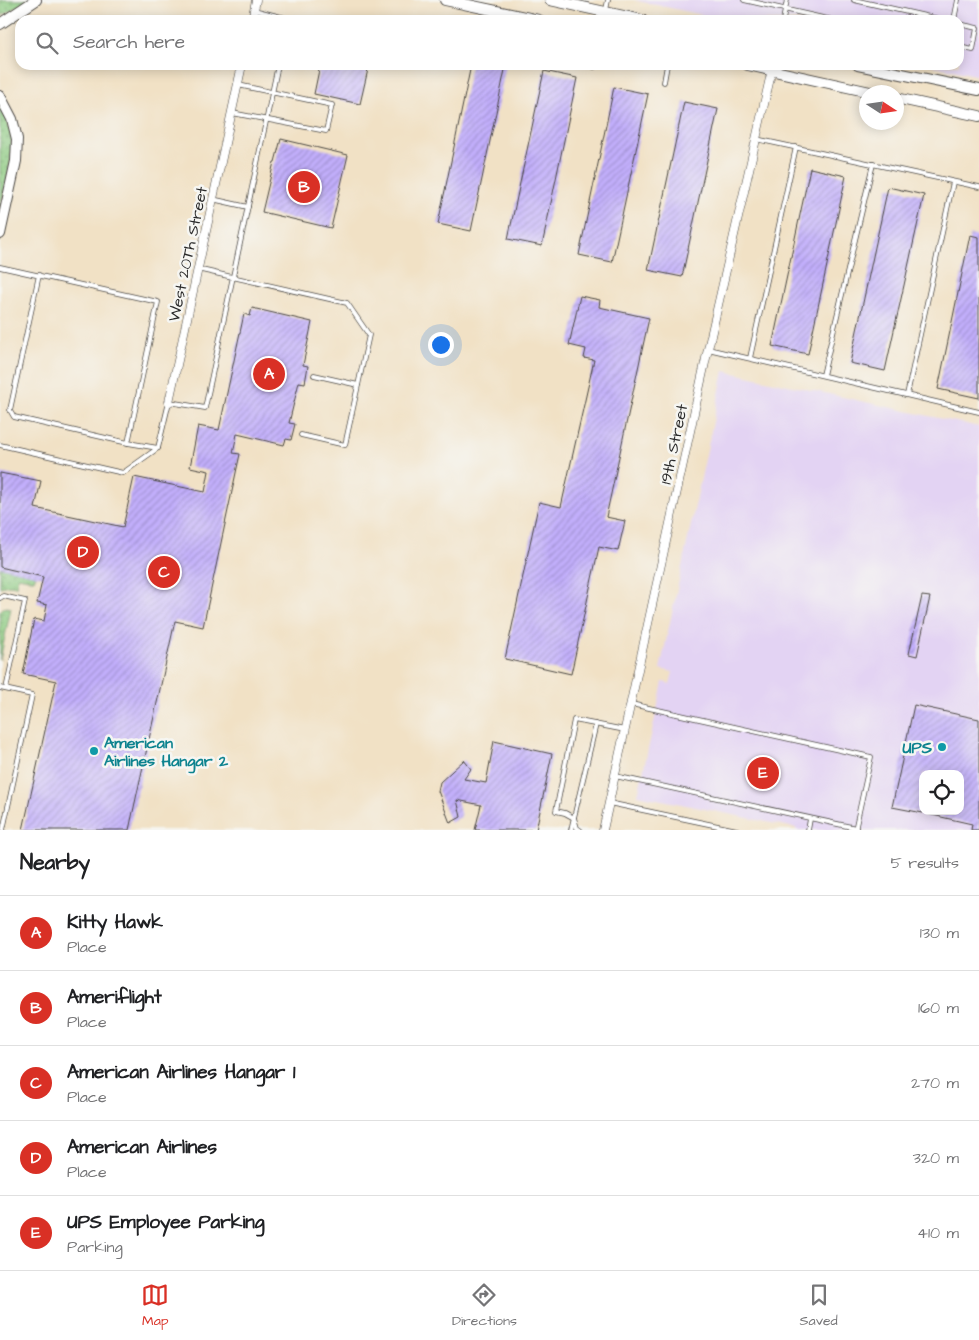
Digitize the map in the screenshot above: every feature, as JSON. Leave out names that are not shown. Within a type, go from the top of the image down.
[{"type":"street","points":[[0,24],[36,0]]},
{"type":"street","points":[[253,15],[256,0]]},
{"type":"street","points":[[445,0],[516,15]]},
{"type":"street","points":[[550,0],[602,15]]},
{"type":"street","name":"West 20Th Street","points":[[169,402],[241,70]]},
{"type":"street","name":"19th Street","points":[[603,830],[708,348],[772,70]]},
{"type":"street","points":[[780,70],[859,89]]},
{"type":"street","points":[[882,70],[979,90]]},
{"type":"street","points":[[0,96],[12,119],[18,139],[16,161],[0,234]]},
{"type":"street","points":[[904,100],[979,116]]},
{"type":"lane","points":[[605,15],[608,0]]},
{"type":"lane","points":[[744,0],[808,15]]},
{"type":"lane","points":[[784,15],[787,0]]},
{"type":"lane","points":[[854,0],[922,15]]},
{"type":"lane","points":[[955,15],[958,0]]},
{"type":"lane","points":[[254,10],[273,15]]},
{"type":"lane","points":[[964,25],[977,28],[973,50],[964,48]]},
{"type":"lane","points":[[169,402],[205,408],[277,70]]},
{"type":"lane","points":[[664,82],[666,70]]},
{"type":"lane","points":[[231,113],[326,131],[332,104],[238,84]]},
{"type":"lane","points":[[756,139],[979,187]]},
{"type":"lane","points":[[750,358],[796,147]]},
{"type":"lane","points":[[823,375],[873,164]]},
{"type":"lane","points":[[907,395],[953,182]]},
{"type":"lane","points":[[212,199],[248,207]]},
{"type":"lane","points":[[0,267],[158,302],[128,442]]},
{"type":"lane","points":[[197,269],[347,303],[369,335],[345,445],[301,435]]},
{"type":"lane","points":[[39,275],[10,410],[14,416],[158,448]]},
{"type":"lane","points":[[708,348],[979,412]]},
{"type":"lane","points":[[314,375],[358,385]]},
{"type":"lane","name":"West 20Th Street","points":[[158,448],[169,402]]},
{"type":"lane","points":[[0,445],[123,473],[158,448]]},
{"type":"lane","points":[[0,598],[3,596],[25,601],[6,689]]},
{"type":"lane","points":[[0,688],[32,695],[4,830]]},
{"type":"lane","points":[[615,776],[856,829],[871,756],[630,704]]},
{"type":"lane","points":[[580,830],[577,828],[574,818],[556,811],[574,720],[625,730]]},
{"type":"lane","points":[[571,830],[596,724]]},
{"type":"lane","points":[[609,803],[737,830]]},
{"type":"lane","points":[[808,830],[810,819]]},
{"type":"shaded area","points":[[634,0],[979,0],[979,76],[952,70],[964,70],[964,15],[702,15]]},
{"type":"shaded area","points":[[724,371],[979,427],[979,830],[796,830],[796,828],[638,795],[663,682],[670,684],[673,672],[660,669]]},
{"type":"green space","points":[[0,0],[27,0],[0,17]]},
{"type":"green space","points":[[0,106],[9,127],[11,158],[0,208]]},
{"type":"green space","points":[[0,567],[36,575],[34,580],[18,577],[16,586],[0,587]]},
{"type":"green space","points":[[7,607],[11,608],[0,660],[0,611]]},
{"type":"building","points":[[319,70],[368,70],[360,104],[314,94]]},
{"type":"building","points":[[470,70],[505,70],[471,231],[438,224]]},
{"type":"building","points":[[544,71],[577,78],[542,246],[508,239]]},
{"type":"building","points":[[614,87],[648,94],[612,262],[579,255]]},
{"type":"building","points":[[684,102],[718,109],[682,277],[648,270]]},
{"type":"building","points":[[281,139],[348,155],[331,228],[262,212]]},
{"type":"building","points":[[810,168],[846,176],[808,354],[772,346]]},
{"type":"building","points":[[888,187],[924,195],[885,371],[850,363]]},
{"type":"building","points":[[970,235],[979,237],[979,398],[938,389]]},
{"type":"building","points":[[580,296],[600,300],[599,307],[649,318],[606,517],[625,521],[618,551],[599,547],[571,674],[505,659],[539,502],[561,507],[594,360],[584,358],[586,349],[569,345]]},
{"type":"building","points":[[252,308],[312,322],[303,365],[308,366],[305,383],[299,382],[289,423],[295,424],[291,440],[286,439],[284,445],[237,434],[233,453],[240,454],[203,627],[175,621],[129,830],[23,830],[56,681],[23,674],[34,619],[44,621],[47,605],[37,603],[43,577],[0,567],[0,473],[41,481],[35,508],[123,527],[134,477],[205,492],[209,471],[190,467],[198,426],[219,430],[244,314],[250,316]]},
{"type":"building","points":[[922,596],[930,597],[917,656],[909,654]]},
{"type":"building","name":"UPS","points":[[914,705],[979,719],[979,830],[971,830],[972,824],[932,815],[964,815],[964,770],[919,770],[919,812],[892,807]]},
{"type":"building","points":[[494,741],[552,754],[536,830],[475,830],[481,805],[457,800],[461,817],[450,823],[438,791],[440,782],[464,760],[471,769],[464,779],[486,783]]},
{"type":"place","name":"Ameriflight","points":[[304,187]]},
{"type":"place","name":"Kitty Hawk","points":[[269,374]]},
{"type":"place","name":"American Airlines","points":[[83,552]]},
{"type":"place","name":"American Airlines Hangar 1","points":[[164,572]]},
{"type":"place","name":"UPS","points":[[942,747]]},
{"type":"place","name":"American Airlines Hangar 2","points":[[94,751]]},
{"type":"place","name":"UPS Employee Parking","points":[[763,773]]}]
